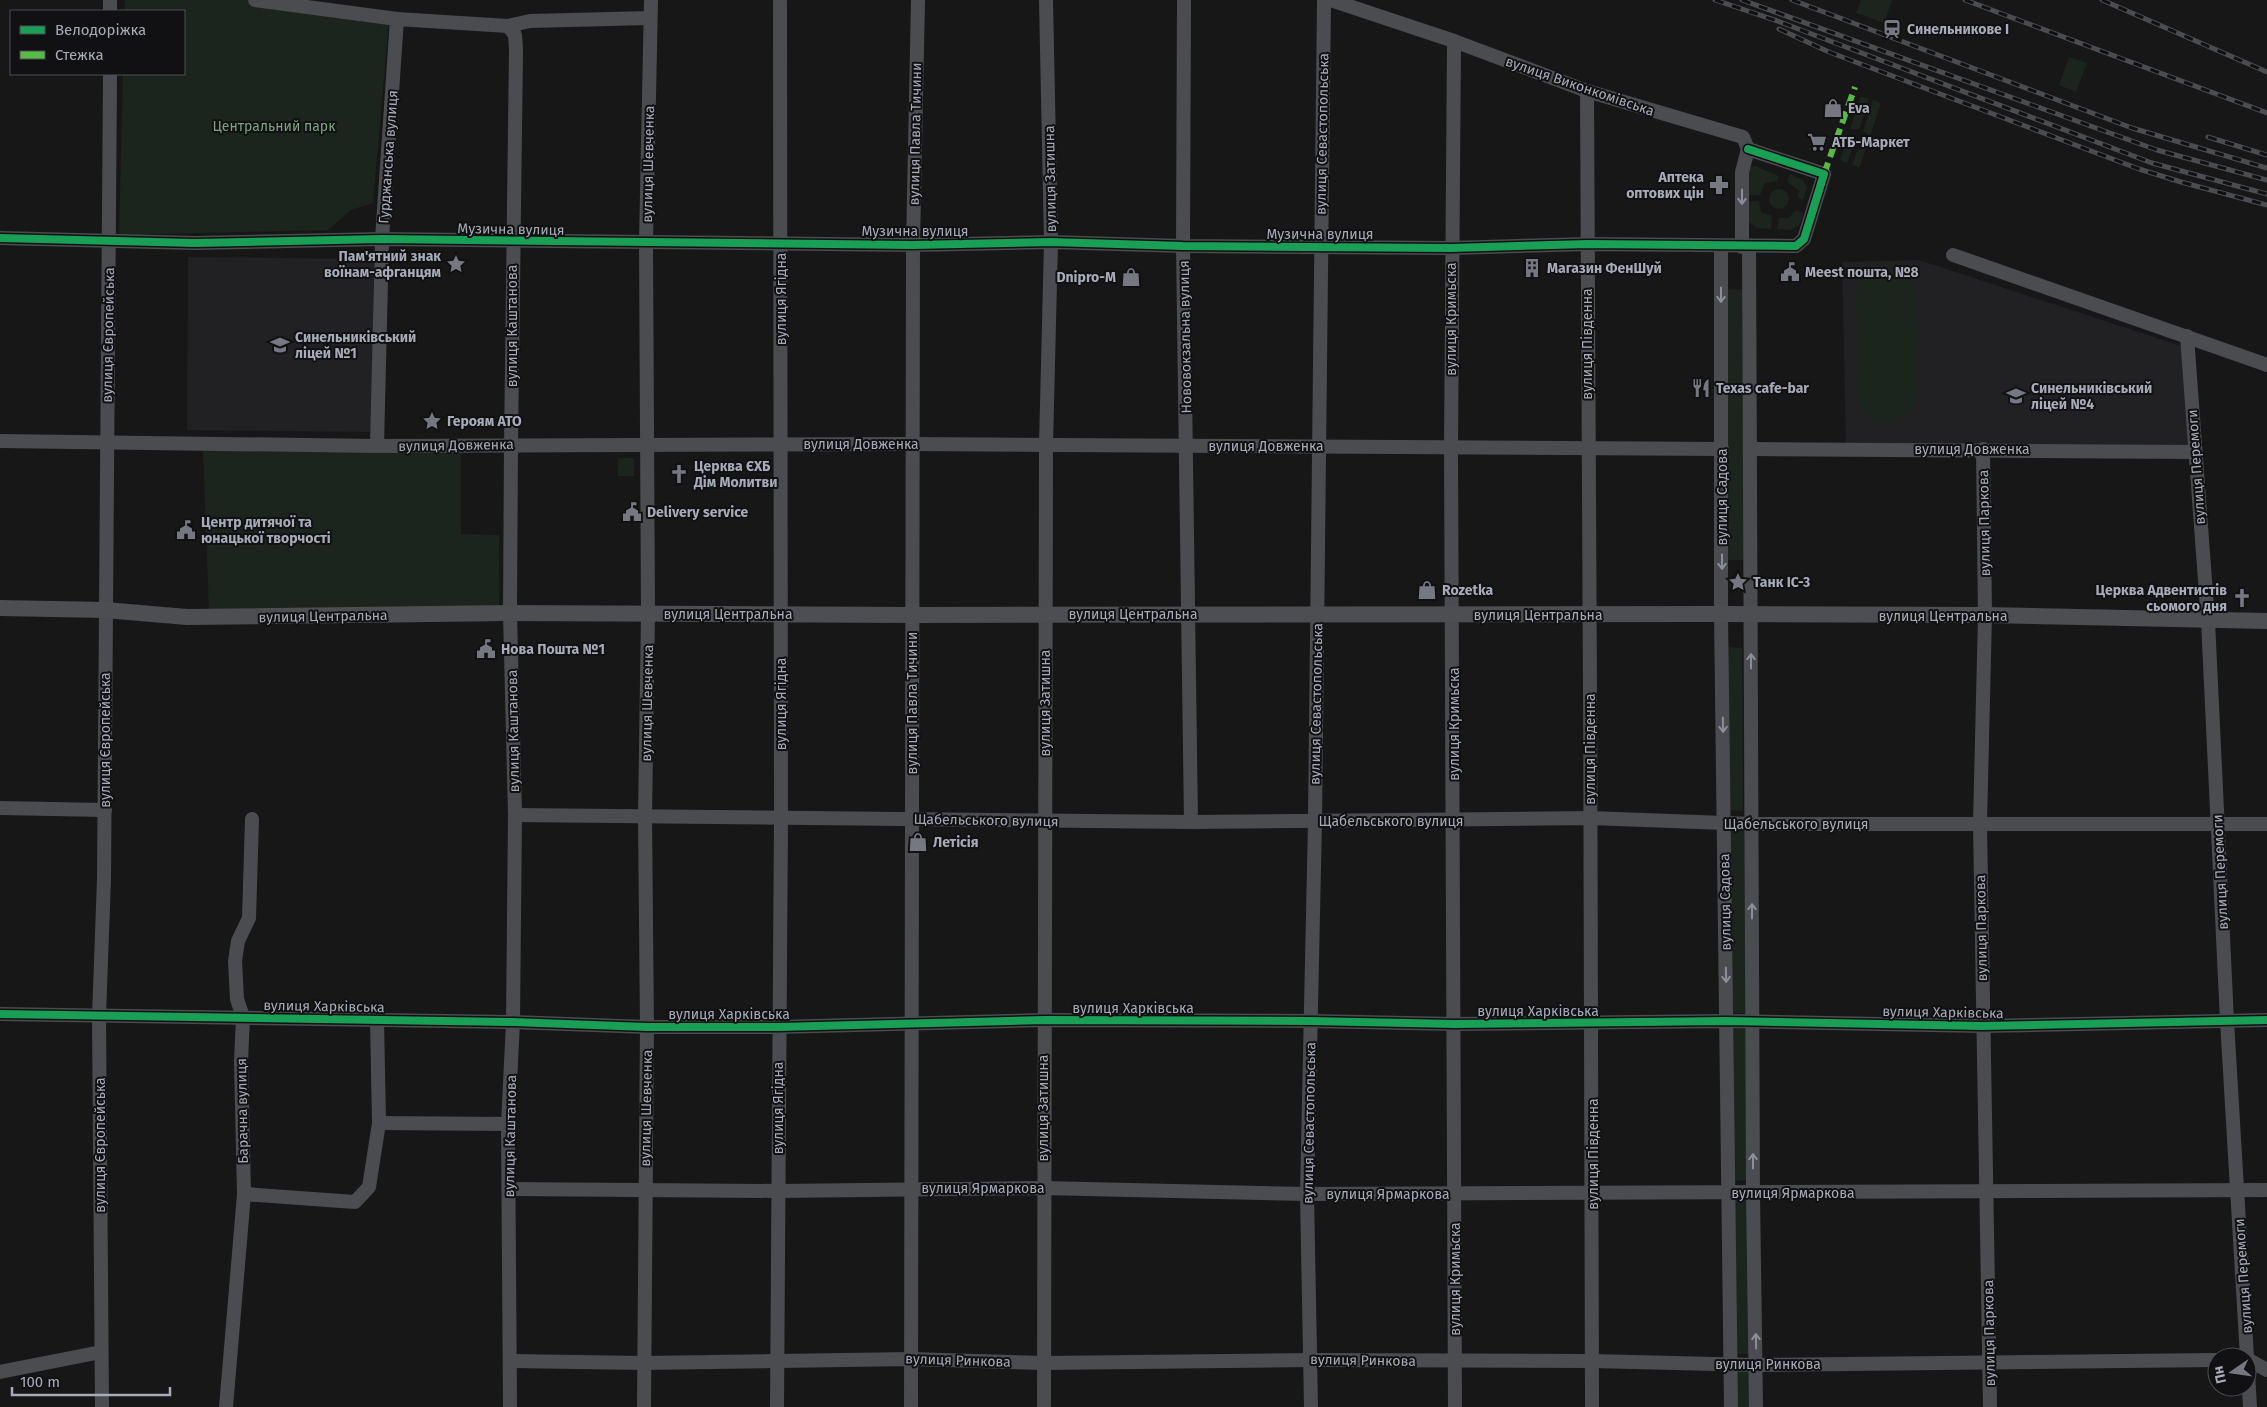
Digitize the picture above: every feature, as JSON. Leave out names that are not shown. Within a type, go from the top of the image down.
[{"type":"main road","name":"вулиця Центральна","points":[[0,608],[105,610],[187,618],[510,613],[912,615],[1722,614],[1751,616],[1985,615],[2267,622]]},
{"type":"street","points":[[255,0],[296,2],[398,19],[504,25],[530,21],[650,18]]},
{"type":"street","name":"вулиця Шевченка","points":[[644,1407],[644,1189],[647,1027],[645,816],[648,613],[646,243],[651,0]]},
{"type":"street","name":"вулиця Ягідна","points":[[777,1407],[778,1027],[781,819],[780,0]]},
{"type":"street","name":"вулиця Павла Тичини","points":[[911,1407],[913,244],[918,0]]},
{"type":"street","name":"вулиця Затишна","points":[[1044,1407],[1046,445],[1051,242],[1046,0]]},
{"type":"street","name":"Нововокзальна вулиця","points":[[1184,0],[1183,246],[1191,822]]},
{"type":"street","name":"вулиця Севастопольська","points":[[1311,1407],[1308,1194],[1315,821],[1324,0]]},
{"type":"street","name":"вулиця Виконкомівська","points":[[1330,0],[1454,42],[1588,91],[1743,137],[1748,149],[1824,174]]},
{"type":"street","name":"Гурджанська вулиця","points":[[377,446],[382,239],[398,19]]},
{"type":"street","name":"вулиця Каштанова","points":[[504,25],[515,35],[516,49],[512,241],[510,613],[514,815],[513,1022],[508,1124],[510,1407]]},
{"type":"street","name":"вулиця Кримьска","points":[[1454,42],[1451,248],[1455,1407]]},
{"type":"street","name":"вулиця Європейська","points":[[102,1407],[99,1016],[105,810],[106,442],[110,242],[110,75]]},
{"type":"street","name":"вулиця Південна","points":[[1588,91],[1587,447],[1591,615],[1590,818],[1593,1023],[1592,1407]]},
{"type":"street","name":"вулиця Садова","points":[[1748,149],[1742,172],[1750,449],[1753,1193],[1756,1407]]},
{"type":"street","name":"Музична вулиця","points":[[0,238],[195,243],[382,239],[646,243],[780,242],[913,244],[1051,242],[1183,246],[1451,248],[1588,244],[1788,248],[1796,246],[1804,239],[1824,174]]},
{"type":"street","name":"вулиця Садова","points":[[1721,246],[1722,614],[1732,1407]]},
{"type":"street","points":[[1953,254],[2267,365]]},
{"type":"street","name":"вулиця Перемоги","points":[[2187,336],[2194,452],[2208,621],[2227,1021],[2246,1347]]},
{"type":"street","name":"вулиця Довженка","points":[[0,441],[377,446],[646,443],[1722,448]]},
{"type":"street","name":"вулиця Довженка","points":[[1750,449],[1983,449],[2194,452]]},
{"type":"street","name":"вулиця Паркова","points":[[1983,449],[1985,615],[1980,824],[1990,1407]]},
{"type":"street","points":[[0,808],[105,810]]},
{"type":"street","name":"Щабельського вулиця","points":[[514,815],[1191,822],[1590,818],[1752,824],[2267,824]]},
{"type":"street","name":"Барачна вулиця","points":[[226,1407],[244,1194],[241,1060],[243,1017],[237,999],[235,961],[238,941],[249,918],[252,819]]},
{"type":"street","name":"вулиця Харківська","points":[[0,1014],[513,1022],[647,1027],[778,1027],[1044,1020],[1311,1021],[1455,1024],[1752,1021],[1982,1026],[2267,1020]]},
{"type":"street","points":[[244,1194],[355,1202],[369,1188],[379,1123],[376,1020]]},
{"type":"street","points":[[379,1123],[508,1124]]},
{"type":"street","name":"вулиця Ярмаркова","points":[[509,1189],[779,1191],[1043,1188],[1308,1194],[1986,1193],[2267,1190]]},
{"type":"street","points":[[0,1372],[101,1352]]},
{"type":"street","name":"вулиця Ринкова","points":[[510,1361],[644,1363],[911,1359],[1044,1363],[1310,1360],[1592,1361],[1756,1364],[2207,1360]]},
{"type":"shaded area","name":"Синельниківський ліцей №1","points":[[188,257],[374,259],[372,432],[187,430]]},
{"type":"shaded area","name":"Синельниківський ліцей №4","points":[[1919,260],[2184,347],[2189,447],[1846,444],[1842,262]]},
{"type":"green space","name":"Центральний парк","points":[[125,0],[247,0],[389,21],[373,203],[351,210],[328,230],[119,235],[123,75],[185,75],[185,10],[125,10]]},
{"type":"green space","points":[[1861,0],[1892,0],[1884,23],[1856,13]]},
{"type":"green space","points":[[2069,57],[2087,63],[2076,92],[2059,85]]},
{"type":"green space","points":[[1861,96],[1869,99],[1859,129],[1850,129]]},
{"type":"green space","points":[[1873,100],[1881,103],[1870,136],[1863,131]]},
{"type":"green space","points":[[1848,139],[1852,149],[1847,163],[1840,160]]},
{"type":"green space","points":[[1867,146],[1859,168],[1852,165],[1857,151]]},
{"type":"green space","points":[[1755,166],[1779,176],[1777,181],[1765,183],[1760,195],[1745,195],[1748,168]]},
{"type":"green space","points":[[1790,174],[1803,180],[1807,188],[1803,200],[1798,198],[1799,191],[1787,181]]},
{"type":"green space","points":[[1779,189],[1786,192],[1789,199],[1786,206],[1779,209],[1772,206],[1769,199],[1772,192]]},
{"type":"green space","points":[[1759,201],[1761,212],[1772,216],[1771,229],[1757,228],[1747,221],[1747,202]]},
{"type":"green space","points":[[1795,210],[1803,213],[1800,224],[1791,230],[1777,229],[1779,218],[1789,218]]},
{"type":"green space","points":[[1894,268],[1909,276],[1915,287],[1917,389],[1911,414],[1899,421],[1880,423],[1866,416],[1859,409],[1856,287],[1864,277],[1872,272]]},
{"type":"green space","points":[[1742,289],[1744,560],[1726,560],[1726,290]]},
{"type":"green space","points":[[461,450],[461,534],[499,535],[499,610],[209,611],[203,451]]},
{"type":"green space","points":[[618,458],[634,458],[634,476],[618,476]]},
{"type":"green space","points":[[1727,647],[1742,648],[1743,811],[1729,810]]},
{"type":"green space","points":[[1730,829],[1745,829],[1745,1013],[1730,1013]]},
{"type":"green space","points":[[1732,1029],[1745,1029],[1747,1180],[1733,1181]]},
{"type":"green space","points":[[1734,1199],[1748,1199],[1749,1354],[1735,1354]]},
{"type":"green space","points":[[1735,1368],[1749,1368],[1749,1407],[1736,1407]]},
{"type":"railway","points":[[1715,0],[1780,22],[2152,163],[2267,194]]},
{"type":"railway","points":[[1742,0],[2157,150],[2267,180]]},
{"type":"railway","points":[[1792,0],[2132,128],[2267,168]]},
{"type":"railway","points":[[1965,0],[2267,113]]},
{"type":"railway","points":[[2102,0],[2267,72]]},
{"type":"railway","points":[[1779,29],[1829,52],[2139,169],[2267,205]]},
{"type":"railway","points":[[2208,137],[2267,155]]},
{"type":"marked path","points":[[1824,174],[1855,87]]},
{"type":"cycle path","points":[[0,238],[195,243],[382,239],[913,245],[1051,242],[1183,246],[1451,248],[1588,244],[1796,246],[1804,239],[1824,174],[1748,149]]},
{"type":"cycle path","points":[[0,1014],[513,1022],[647,1027],[778,1027],[1044,1020],[1311,1021],[1455,1024],[1726,1021],[1982,1026],[2267,1020]]},
{"type":"place","name":"Синельникове І","points":[[1892,29]]},
{"type":"place","name":"Eva","points":[[1833,108]]},
{"type":"place","name":"АТБ-Маркет","points":[[1817,142]]},
{"type":"place","name":"Аптека оптових цін","points":[[1719,185]]},
{"type":"place","name":"Пам'ятний знак воїнам-афганцям","points":[[456,264]]},
{"type":"place","name":"Магазин ФенШуй","points":[[1532,268]]},
{"type":"place","name":"Meest пошта, №8","points":[[1790,272]]},
{"type":"place","name":"Dnipro-M","points":[[1131,277]]},
{"type":"place","name":"Синельниківський ліцей №1","points":[[280,345]]},
{"type":"place","name":"Texas cafe-bar","points":[[1701,388]]},
{"type":"place","name":"Синельниківський ліцей №4","points":[[2016,396]]},
{"type":"place","name":"Героям АТО","points":[[432,421]]},
{"type":"place","name":"Церква ЄХБ Дім Молитви","points":[[679,474]]},
{"type":"place","name":"Delivery service","points":[[632,512]]},
{"type":"place","name":"Центр дитячої та юнацької творчості","points":[[186,530]]},
{"type":"place","name":"Танк ІС-3","points":[[1738,582]]},
{"type":"place","name":"Rozetka","points":[[1427,590]]},
{"type":"place","name":"Церква Адвентистів сьомого дня","points":[[2242,598]]},
{"type":"place","name":"Нова Пошта №1","points":[[486,649]]},
{"type":"place","name":"Летісія","points":[[918,842]]}]
